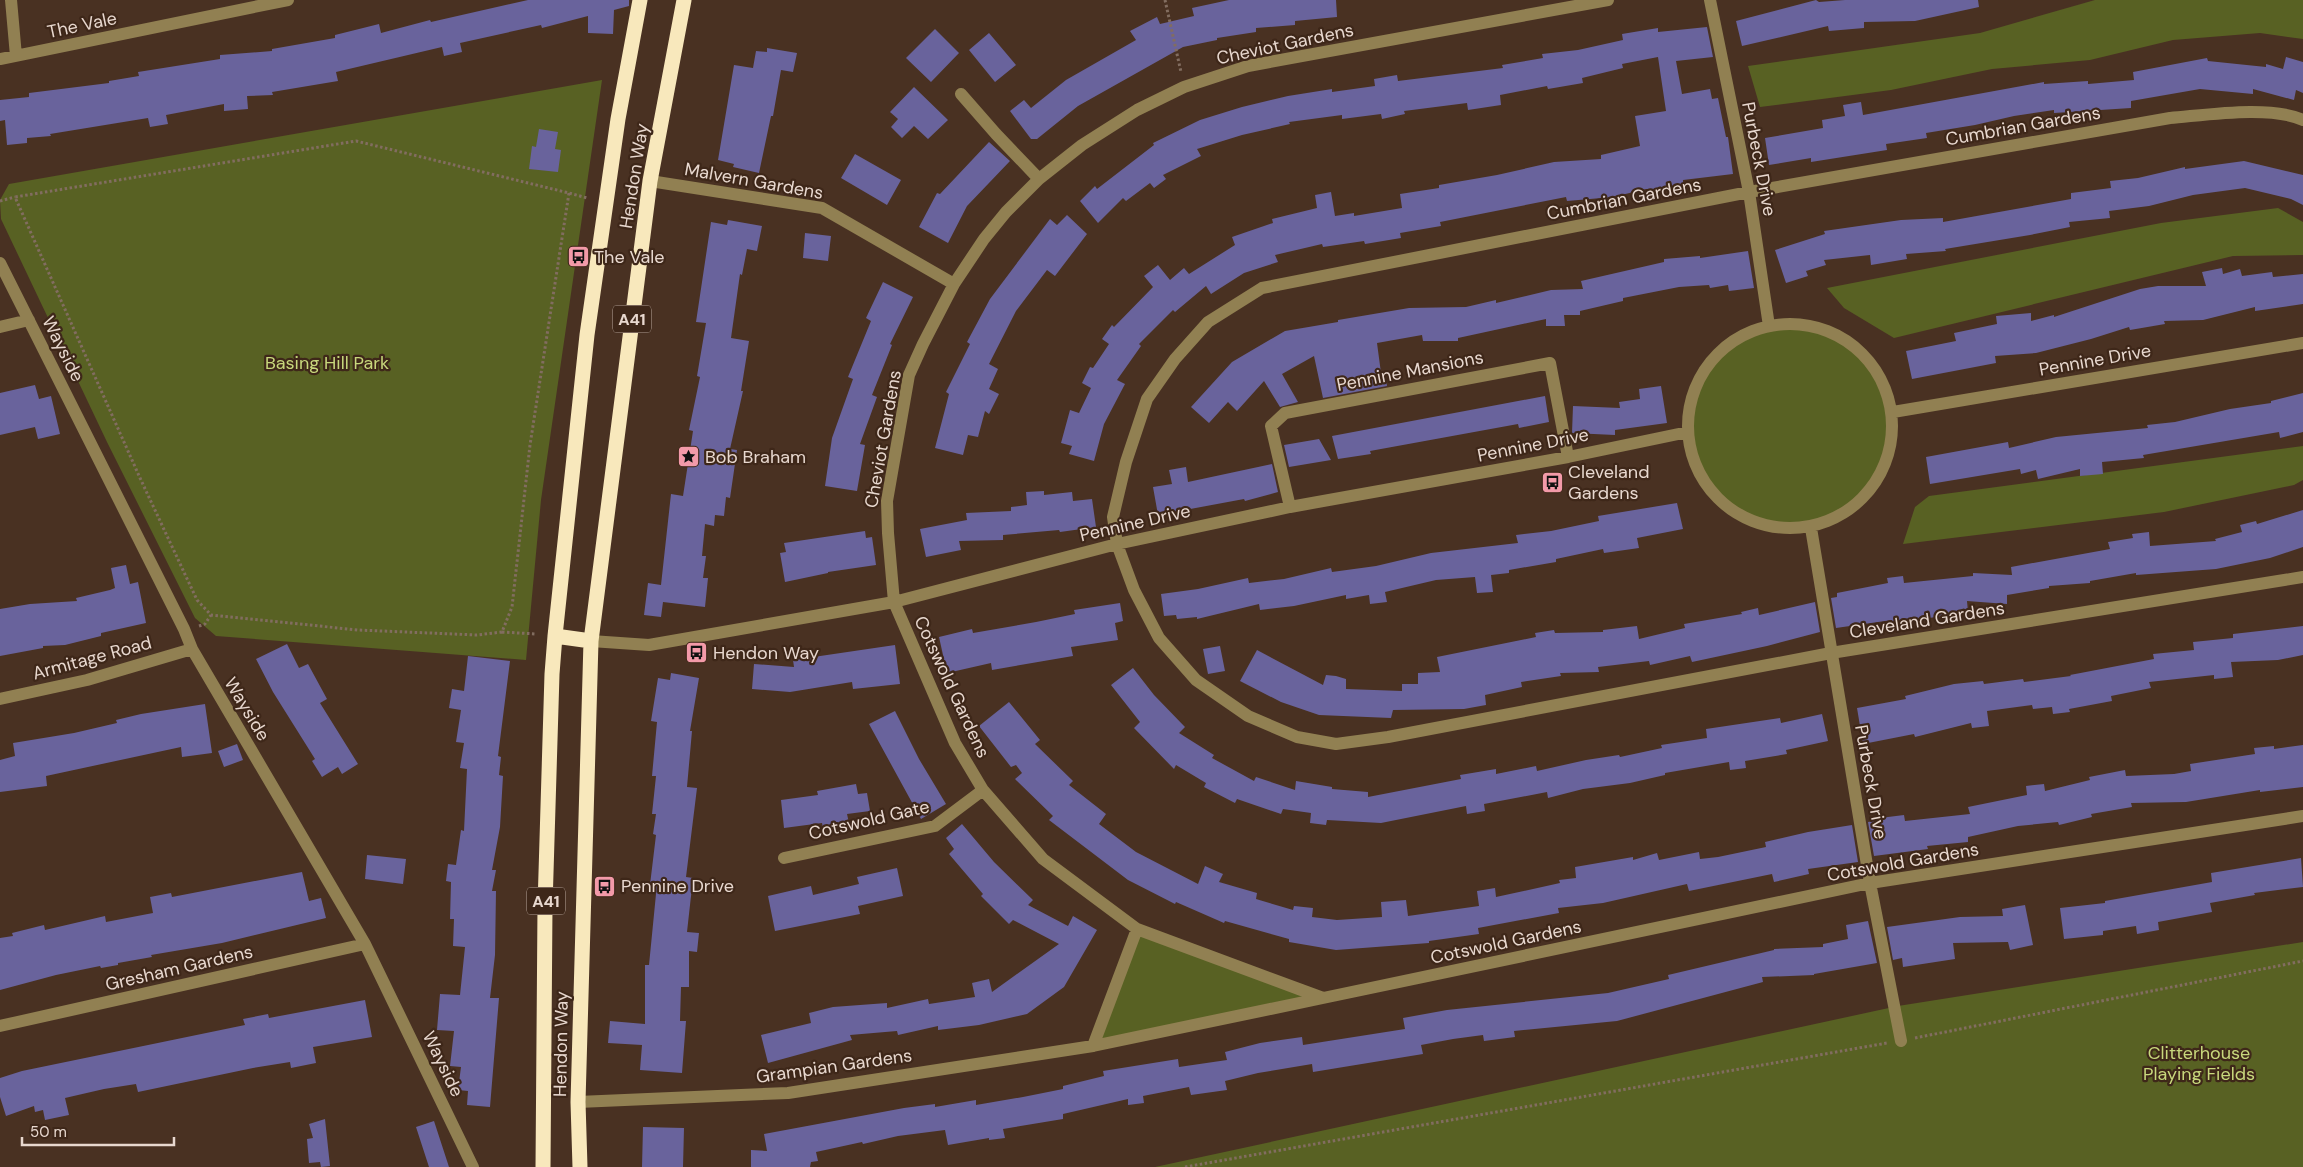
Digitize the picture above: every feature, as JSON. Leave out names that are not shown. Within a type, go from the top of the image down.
[{"type":"highway","name":"Hendon Way","points":[[543,1167],[545,916],[552,674],[555,636],[592,298],[618,118],[640,0]]},
{"type":"highway","name":"Hendon Way","points":[[580,1167],[578,1102],[591,641],[650,181],[684,0]]},
{"type":"highway","points":[[555,636],[591,641]]},
{"type":"street","points":[[11,0],[16,56]]},
{"type":"street","name":"The Vale","points":[[0,59],[288,0]]},
{"type":"street","name":"Cheviot Gardens","points":[[894,602],[887,500],[909,375],[954,284],[1006,212],[1039,179],[1082,145],[1137,110],[1184,87],[1248,66],[1608,0]]},
{"type":"street","name":"Purbeck Drive","points":[[1710,0],[1749,192],[1769,326]]},
{"type":"street","points":[[961,94],[1039,179]]},
{"type":"street","name":"Cumbrian Gardens","points":[[1117,544],[1113,517],[1126,462],[1147,399],[1175,359],[1208,322],[1262,288],[1749,192],[2170,118],[2235,113],[2290,114],[2303,120]]},
{"type":"street","name":"Malvern Gardens","points":[[650,181],[822,208],[954,284]]},
{"type":"street","name":"Wayside","points":[[0,263],[180,621],[192,649],[366,944],[473,1167]]},
{"type":"street","points":[[0,327],[29,320]]},
{"type":"street","points":[[1790,323],[1825,330],[1852,344],[1877,370],[1893,412],[1891,449],[1877,483],[1854,508],[1811,528],[1776,528],[1740,516],[1708,488],[1694,463],[1688,432],[1691,399],[1710,362],[1737,338],[1769,326],[1790,323]]},
{"type":"street","name":"Pennine Drive","points":[[1893,412],[2303,343]]},
{"type":"street","name":"Pennine Mansions","points":[[1290,507],[1271,426],[1285,413],[1550,363],[1568,457]]},
{"type":"street","name":"Pennine Drive","points":[[591,641],[649,645],[894,602],[1117,544],[1290,507],[1568,457],[1688,432]]},
{"type":"street","name":"Purbeck Drive","points":[[1811,528],[1870,883],[1902,1041]]},
{"type":"street","name":"Cleveland Gardens","points":[[1117,544],[1134,590],[1159,638],[1196,680],[1248,716],[1297,737],[1336,744],[1388,737],[1831,653],[2303,577]]},
{"type":"street","name":"Cotswold Gardens","points":[[894,602],[955,743],[983,790],[1043,859],[1137,929],[1323,998],[1870,883],[2303,816]]},
{"type":"street","name":"Armitage Road","points":[[0,699],[87,680],[192,649]]},
{"type":"street","name":"Cotswold Gate","points":[[784,858],[935,826],[983,790]]},
{"type":"street","points":[[1094,1046],[1137,929]]},
{"type":"street","name":"Gresham Gardens","points":[[0,1026],[366,944]]},
{"type":"street","name":"Grampian Gardens","points":[[578,1102],[788,1093],[1094,1046],[1323,998]]},
{"type":"path","points":[[1165,0],[1184,87]]},
{"type":"path","points":[[0,201],[356,141],[587,198]]},
{"type":"path","points":[[502,632],[512,607],[530,445],[568,194]]},
{"type":"path","points":[[15,197],[148,495],[198,600],[211,615],[358,630],[477,635],[502,632],[536,634]]},
{"type":"path","points":[[1186,1167],[1902,1041],[2303,961]]},
{"type":"green space","points":[[2095,0],[2303,0],[2303,39],[2260,33],[2173,40],[2090,60],[1992,69],[1891,90],[1760,107],[1748,66],[1980,33]]},
{"type":"green space","name":"Basing Hill Park","points":[[602,80],[541,500],[526,660],[216,636],[195,618],[107,442],[1,219],[0,200],[9,184]]},
{"type":"green space","points":[[2278,208],[2303,222],[2303,255],[2233,256],[1894,338],[1844,308],[1827,288],[2161,223]]},
{"type":"green space","points":[[1790,324],[1820,328],[1838,336],[1855,347],[1869,361],[1880,378],[1888,396],[1892,426],[1888,456],[1880,474],[1869,491],[1855,505],[1838,516],[1820,524],[1790,528],[1760,524],[1742,516],[1725,505],[1711,491],[1700,474],[1692,456],[1688,426],[1692,396],[1700,378],[1711,361],[1725,347],[1742,336],[1760,328]]},
{"type":"green space","points":[[2303,446],[2303,480],[2294,485],[2164,512],[1903,544],[1915,507],[1929,496]]},
{"type":"green space","points":[[1137,929],[1323,998],[1093,1046]]},
{"type":"green space","name":"Clitterhouse Playing Fields","points":[[2303,942],[2303,1167],[1155,1167],[1898,1006]]},
{"type":"building","points":[[528,0],[629,0],[629,6],[614,10],[613,34],[588,33],[588,16],[542,28],[541,25],[460,43],[462,52],[444,56],[442,47],[336,72],[338,81],[272,92],[273,95],[247,96],[248,109],[224,111],[224,104],[166,115],[168,124],[150,127],[148,118],[50,134],[51,136],[27,138],[27,143],[7,145],[5,120],[0,121],[0,100],[29,97],[29,93],[109,83],[109,81],[139,76],[138,72],[220,59],[220,55],[272,51],[272,49],[335,38],[335,35],[379,24],[381,33],[430,20],[431,22]]},
{"type":"building","points":[[1229,0],[1336,0],[1337,17],[1295,21],[1295,25],[1256,28],[1256,32],[1217,38],[1217,40],[1183,47],[1078,106],[1037,139],[1031,139],[1010,111],[1024,100],[1031,108],[1066,80],[1136,40],[1130,31],[1157,17],[1160,24],[1194,16],[1192,8]]},
{"type":"building","points":[[1816,0],[1819,2],[1845,0],[1978,0],[1979,7],[1915,21],[1864,22],[1864,28],[1829,31],[1828,26],[1742,46],[1736,21]]},
{"type":"building","points":[[1707,27],[1713,57],[1676,61],[1682,94],[1710,89],[1712,99],[1718,98],[1726,137],[1728,137],[1733,174],[1683,180],[1683,190],[1646,189],[1613,197],[1567,201],[1566,197],[1440,222],[1441,226],[1400,233],[1401,238],[1365,244],[1364,241],[1323,247],[1322,244],[1275,255],[1278,262],[1244,273],[1211,294],[1206,286],[1175,312],[1173,310],[1139,344],[1141,346],[1117,380],[1125,384],[1104,424],[1094,461],[1069,454],[1072,446],[1061,443],[1070,410],[1079,413],[1091,388],[1082,383],[1090,367],[1093,368],[1109,344],[1102,339],[1112,325],[1114,327],[1153,287],[1144,276],[1158,265],[1170,280],[1184,268],[1189,274],[1235,245],[1232,237],[1273,223],[1272,219],[1317,208],[1315,195],[1331,192],[1335,216],[1354,213],[1354,216],[1402,208],[1400,194],[1439,188],[1439,185],[1497,175],[1554,162],[1601,159],[1601,155],[1640,146],[1635,116],[1666,111],[1658,57],[1622,64],[1623,68],[1582,78],[1583,83],[1548,89],[1547,86],[1500,95],[1501,105],[1468,110],[1467,103],[1404,111],[1405,114],[1382,119],[1381,114],[1342,119],[1342,115],[1289,122],[1290,124],[1242,135],[1197,149],[1201,156],[1163,175],[1166,179],[1154,188],[1150,183],[1126,201],[1123,198],[1098,223],[1080,201],[1095,186],[1097,189],[1154,145],[1153,143],[1200,120],[1288,96],[1332,89],[1332,92],[1375,86],[1374,79],[1397,75],[1398,81],[1503,68],[1502,65],[1543,58],[1542,54],[1578,50],[1623,40],[1622,34],[1658,28],[1658,32]]},
{"type":"building","points":[[935,29],[959,53],[931,82],[906,58]]},
{"type":"building","points":[[989,33],[1016,65],[995,82],[969,50]]},
{"type":"building","points":[[767,48],[797,53],[793,72],[781,70],[773,116],[771,116],[759,173],[733,167],[734,164],[718,160],[734,65],[753,68],[756,51],[767,52]]},
{"type":"building","points":[[2286,57],[2303,62],[2303,93],[2296,90],[2294,100],[2253,89],[2253,94],[2200,89],[2131,101],[2131,108],[2054,113],[2054,110],[2014,116],[1926,133],[1927,138],[1886,144],[1887,150],[1811,162],[1811,158],[1769,165],[1765,138],[1823,128],[1822,120],[1845,116],[1843,105],[1861,102],[1863,115],[2044,82],[2044,84],[2088,81],[2088,84],[2134,80],[2133,72],[2207,58],[2208,61],[2266,67],[2266,64],[2283,69]]},
{"type":"building","points":[[914,87],[948,120],[928,139],[914,126],[902,138],[891,127],[898,119],[890,112]]},
{"type":"building","points":[[539,129],[558,132],[555,149],[561,150],[558,172],[529,169],[532,146],[536,147]]},
{"type":"building","points":[[989,142],[1010,161],[967,206],[948,243],[919,227],[937,193],[940,194]]},
{"type":"building","points":[[855,154],[901,180],[887,205],[841,178]]},
{"type":"building","points":[[2244,161],[2303,175],[2303,205],[2291,199],[2245,188],[2193,195],[2149,206],[2109,211],[2110,218],[2069,222],[2070,227],[1945,249],[1946,251],[1906,254],[1907,259],[1871,265],[1870,255],[1824,260],[1826,265],[1806,271],[1808,276],[1786,283],[1775,250],[1825,234],[1824,231],[1901,220],[1943,218],[1943,222],[2071,199],[2071,193],[2111,188],[2110,181],[2138,178],[2185,167],[2185,169]]},
{"type":"building","points":[[1067,215],[1087,234],[1055,276],[1047,270],[1016,311],[989,364],[998,369],[989,389],[999,394],[989,414],[985,411],[978,437],[968,435],[963,455],[935,448],[949,394],[946,392],[970,344],[967,342],[990,299],[1050,219],[1057,225]]},
{"type":"building","points":[[728,220],[762,226],[757,251],[747,249],[742,275],[740,274],[731,338],[749,341],[741,391],[743,391],[730,449],[737,450],[730,498],[726,497],[724,516],[715,515],[714,526],[705,524],[702,556],[706,556],[703,578],[708,578],[705,607],[663,602],[661,617],[644,615],[648,583],[661,585],[671,494],[683,496],[693,431],[689,430],[700,377],[697,376],[706,323],[696,322],[711,222],[727,225]]},
{"type":"building","points":[[805,233],[831,236],[828,261],[803,258]]},
{"type":"building","points":[[1748,251],[1754,288],[1729,291],[1728,285],[1710,288],[1709,285],[1679,287],[1623,298],[1623,301],[1580,311],[1580,315],[1564,315],[1565,326],[1546,326],[1546,319],[1458,338],[1458,341],[1423,341],[1422,335],[1377,343],[1381,373],[1385,373],[1387,386],[1323,398],[1314,356],[1282,374],[1298,402],[1280,407],[1264,381],[1237,411],[1228,402],[1209,423],[1191,407],[1232,362],[1285,331],[1409,308],[1466,307],[1496,300],[1496,303],[1551,290],[1583,289],[1581,281],[1664,262],[1664,259],[1700,256],[1700,258]]},
{"type":"building","points":[[2222,268],[2223,274],[2240,269],[2242,276],[2272,272],[2273,277],[2303,274],[2303,304],[2255,311],[2255,307],[2203,320],[2164,321],[2165,324],[2130,330],[2129,327],[2036,353],[1995,356],[1996,363],[1912,379],[1906,351],[1956,341],[1954,333],[1997,324],[1996,316],[2031,313],[2031,321],[2054,315],[2054,317],[2140,289],[2158,286],[2206,286],[2202,272]]},
{"type":"building","points":[[883,282],[913,297],[890,344],[892,345],[872,395],[877,397],[860,444],[865,445],[857,491],[825,486],[832,438],[853,379],[848,377],[871,321],[866,318]]},
{"type":"building","points":[[35,385],[39,399],[51,396],[60,434],[38,439],[35,427],[0,435],[0,393]]},
{"type":"building","points":[[1661,386],[1667,423],[1615,430],[1615,435],[1572,433],[1573,406],[1620,408],[1619,402],[1640,399],[1639,389]]},
{"type":"building","points":[[2303,393],[2303,432],[2280,438],[2279,432],[2143,455],[2144,458],[2102,462],[2103,474],[2080,476],[2080,469],[2038,479],[2036,470],[2021,474],[2020,469],[1930,484],[1926,457],[2008,442],[2009,448],[2056,437],[2148,428],[2147,425],[2175,422],[2230,409],[2271,403],[2271,401]]},
{"type":"building","points":[[1545,396],[1549,422],[1519,428],[1518,424],[1370,451],[1371,454],[1338,459],[1332,436]]},
{"type":"building","points":[[1319,439],[1331,460],[1289,467],[1284,445]]},
{"type":"building","points":[[1272,464],[1278,492],[1245,501],[1244,499],[1158,515],[1153,487],[1172,484],[1169,470],[1186,467],[1188,482]]},
{"type":"building","points":[[1044,491],[1044,495],[1072,492],[1073,501],[1092,499],[1096,527],[1060,532],[1059,530],[1003,535],[1003,540],[959,541],[961,550],[926,557],[920,529],[967,520],[966,513],[1011,511],[1011,507],[1027,505],[1026,492]]},
{"type":"building","points":[[1677,503],[1683,529],[1637,538],[1639,548],[1604,553],[1603,549],[1556,559],[1556,562],[1509,570],[1509,573],[1491,575],[1493,592],[1477,593],[1475,577],[1436,580],[1385,592],[1387,602],[1370,604],[1369,595],[1346,599],[1346,595],[1294,606],[1260,610],[1259,604],[1197,619],[1197,617],[1177,619],[1176,615],[1164,616],[1161,594],[1198,589],[1248,578],[1249,583],[1284,579],[1331,568],[1332,572],[1376,566],[1431,553],[1518,543],[1516,535],[1551,531],[1599,521],[1598,516]]},
{"type":"building","points":[[2303,510],[2303,547],[2270,558],[2216,569],[2136,575],[2136,573],[2090,581],[2090,583],[2049,586],[2049,588],[2007,595],[2007,604],[1967,601],[1968,612],[1929,618],[1929,620],[1892,625],[1892,620],[1836,628],[1831,598],[1837,597],[1837,593],[1888,583],[1887,578],[1903,576],[1904,583],[1973,576],[1973,573],[2012,575],[2011,567],[2110,549],[2108,542],[2133,538],[2132,534],[2149,532],[2150,546],[2216,541],[2215,539],[2242,532],[2240,525],[2256,521],[2257,524]]},
{"type":"building","points":[[865,531],[866,538],[872,537],[876,565],[828,572],[785,582],[780,553],[786,552],[784,543]]},
{"type":"building","points":[[126,565],[130,584],[138,582],[146,623],[101,633],[101,636],[65,645],[43,646],[43,648],[0,656],[0,609],[30,604],[77,601],[76,598],[110,590],[115,588],[111,568]]},
{"type":"building","points":[[1815,602],[1820,632],[1767,646],[1692,662],[1690,656],[1650,665],[1649,661],[1598,667],[1599,672],[1560,673],[1561,676],[1521,682],[1522,687],[1485,695],[1486,705],[1464,709],[1393,710],[1391,718],[1319,715],[1281,702],[1240,681],[1257,650],[1323,685],[1326,675],[1346,679],[1346,689],[1402,691],[1402,684],[1418,684],[1418,673],[1440,672],[1437,657],[1536,637],[1535,633],[1554,630],[1555,633],[1603,632],[1603,630],[1637,626],[1639,639],[1685,628],[1684,624],[1742,614],[1741,612],[1758,608],[1759,615]]},
{"type":"building","points":[[1120,603],[1123,621],[1115,623],[1118,640],[1071,647],[1073,656],[992,670],[991,663],[947,673],[939,637],[972,629],[973,633],[1036,622],[1075,614],[1074,610]]},
{"type":"building","points":[[2303,626],[2303,655],[2278,660],[2231,662],[2233,677],[2214,679],[2214,675],[2149,682],[2151,688],[2111,696],[2112,701],[2069,709],[2070,712],[2053,714],[2052,707],[2033,709],[2032,705],[1987,711],[1989,726],[1972,728],[1971,723],[1915,737],[1914,734],[1863,744],[1857,708],[1906,699],[1905,696],[1954,684],[1983,681],[1984,684],[2023,679],[2024,682],[2071,676],[2154,659],[2153,654],[2194,650],[2193,642],[2233,638],[2233,634]]},
{"type":"building","points":[[287,644],[299,668],[308,664],[327,699],[320,703],[358,764],[342,774],[338,767],[322,777],[312,761],[315,759],[273,692],[256,659]]},
{"type":"building","points":[[895,645],[900,684],[853,689],[852,682],[790,692],[752,689],[754,664],[794,667],[793,660]]},
{"type":"building","points":[[1220,646],[1225,671],[1208,674],[1203,649]]},
{"type":"building","points":[[468,656],[510,661],[498,756],[501,757],[499,775],[503,776],[500,827],[492,870],[496,870],[492,891],[496,891],[495,955],[490,998],[499,998],[490,1107],[467,1105],[468,1091],[458,1090],[461,1067],[450,1066],[454,1031],[437,1030],[440,994],[460,995],[465,947],[453,946],[454,919],[450,919],[451,882],[446,881],[448,864],[456,865],[461,830],[464,831],[467,769],[460,768],[464,743],[456,742],[461,710],[449,708],[452,689],[464,691]]},
{"type":"building","points":[[1133,668],[1154,695],[1185,727],[1179,733],[1214,755],[1212,758],[1254,781],[1256,777],[1295,790],[1296,781],[1332,787],[1332,789],[1368,792],[1368,797],[1461,779],[1460,775],[1496,769],[1496,774],[1536,766],[1537,771],[1586,760],[1619,755],[1620,757],[1662,748],[1661,745],[1707,738],[1706,729],[1780,718],[1781,723],[1822,714],[1828,741],[1786,750],[1787,754],[1745,761],[1746,768],[1730,770],[1729,762],[1665,773],[1665,775],[1630,783],[1583,789],[1548,798],[1547,792],[1484,804],[1485,811],[1467,814],[1466,806],[1381,823],[1327,820],[1326,825],[1310,823],[1311,813],[1283,809],[1281,814],[1237,799],[1235,803],[1204,787],[1206,783],[1176,765],[1174,769],[1134,728],[1140,722],[1111,685]]},
{"type":"building","points":[[671,673],[699,678],[690,731],[692,731],[687,787],[697,788],[686,877],[693,878],[687,932],[699,933],[697,952],[689,951],[689,987],[681,987],[680,1021],[686,1021],[682,1073],[640,1070],[642,1045],[608,1043],[610,1021],[645,1024],[645,965],[649,965],[656,894],[649,893],[656,835],[653,834],[656,814],[652,814],[656,776],[652,776],[657,722],[651,721],[658,678],[670,680]]},
{"type":"building","points":[[1009,702],[1040,740],[1035,744],[1073,781],[1069,785],[1106,814],[1099,824],[1136,852],[1198,884],[1205,866],[1223,874],[1219,882],[1257,893],[1256,899],[1293,910],[1294,906],[1313,908],[1312,917],[1337,920],[1382,917],[1381,902],[1406,900],[1408,916],[1479,906],[1477,891],[1495,888],[1496,897],[1560,883],[1559,880],[1576,878],[1575,867],[1633,857],[1633,860],[1657,853],[1659,860],[1699,852],[1700,859],[1718,857],[1766,847],[1765,842],[1808,832],[1852,825],[1858,862],[1808,869],[1809,874],[1774,882],[1772,874],[1689,891],[1687,884],[1603,903],[1558,908],[1559,913],[1478,928],[1479,934],[1429,941],[1429,943],[1336,950],[1289,942],[1289,939],[1225,921],[1224,923],[1176,902],[1175,904],[1128,880],[1049,820],[1053,816],[1015,779],[1022,773],[1016,765],[1011,767],[979,726]]},
{"type":"building","points":[[205,704],[212,753],[182,757],[181,747],[46,776],[47,786],[0,792],[0,760],[15,756],[13,743],[74,733],[117,723],[116,720],[141,714]]},
{"type":"building","points":[[895,711],[919,759],[946,804],[921,819],[869,724]]},
{"type":"building","points":[[237,744],[243,760],[224,767],[218,751]]},
{"type":"building","points":[[2303,745],[2303,787],[2260,792],[2260,790],[2186,802],[2131,803],[2132,807],[2091,814],[2092,817],[2059,825],[2058,822],[2018,826],[1968,837],[1968,842],[1927,846],[1928,849],[1874,856],[1868,822],[1880,820],[1880,818],[1904,815],[1905,821],[1970,814],[1968,807],[2027,795],[2026,786],[2044,784],[2045,791],[2090,780],[2089,777],[2125,770],[2126,776],[2174,774],[2191,771],[2190,764],[2255,754],[2254,748],[2274,746],[2274,749]]},
{"type":"building","points":[[856,784],[858,794],[867,793],[870,811],[847,814],[849,823],[823,828],[822,823],[784,828],[781,800],[818,795],[817,791]]},
{"type":"building","points":[[962,824],[994,862],[1033,900],[1028,905],[1068,926],[1073,916],[1097,930],[1064,987],[1027,1014],[979,1025],[938,1030],[938,1026],[898,1035],[897,1031],[850,1035],[852,1040],[768,1063],[761,1035],[811,1023],[809,1013],[833,1007],[887,1003],[887,1008],[928,999],[929,1004],[975,997],[972,983],[989,979],[992,992],[1059,944],[1013,920],[1009,924],[981,896],[983,894],[949,854],[954,849],[946,838]]},
{"type":"building","points":[[367,855],[406,859],[403,884],[365,879]]},
{"type":"building","points":[[2301,858],[2303,887],[2254,893],[2255,895],[2210,903],[2212,912],[2158,922],[2159,930],[2137,934],[2136,926],[2103,931],[2103,935],[2064,939],[2060,908],[2105,903],[2105,901],[2212,882],[2211,873]]},
{"type":"building","points":[[897,868],[903,896],[858,906],[860,914],[775,931],[768,896],[811,886],[813,895],[859,884],[857,877]]},
{"type":"building","points":[[302,872],[309,901],[321,898],[326,918],[222,943],[151,955],[152,957],[118,963],[118,965],[101,968],[100,966],[56,975],[0,990],[0,938],[13,936],[12,933],[44,925],[45,930],[105,916],[106,922],[153,913],[150,897],[171,893],[172,897]]},
{"type":"building","points":[[2025,905],[2033,945],[2010,950],[2008,942],[1953,943],[1955,959],[1903,967],[1902,958],[1893,960],[1887,927],[1960,917],[2003,916],[2002,909]]},
{"type":"building","points":[[1868,921],[1877,963],[1814,975],[1762,977],[1763,982],[1617,1021],[1514,1031],[1515,1037],[1484,1041],[1483,1035],[1453,1039],[1421,1045],[1423,1054],[1313,1072],[1312,1064],[1258,1073],[1225,1081],[1227,1090],[1191,1095],[1189,1087],[1143,1096],[1144,1103],[1128,1105],[1128,1099],[1063,1114],[1063,1119],[1003,1129],[1005,1138],[989,1140],[989,1138],[948,1145],[945,1130],[898,1136],[863,1144],[862,1142],[816,1152],[818,1161],[811,1162],[810,1167],[751,1167],[751,1150],[767,1151],[764,1134],[904,1108],[935,1104],[935,1107],[976,1100],[976,1105],[1023,1097],[1063,1089],[1063,1086],[1104,1076],[1103,1071],[1178,1059],[1179,1067],[1227,1060],[1225,1052],[1260,1043],[1302,1037],[1303,1045],[1405,1029],[1403,1018],[1447,1010],[1608,993],[1669,979],[1668,975],[1774,949],[1823,947],[1823,944],[1848,939],[1846,925]]},
{"type":"building","points":[[365,1000],[372,1037],[313,1047],[316,1063],[291,1068],[290,1062],[253,1068],[138,1092],[136,1084],[104,1089],[65,1098],[69,1115],[45,1120],[43,1110],[35,1112],[34,1106],[6,1116],[0,1097],[0,1078],[22,1071],[245,1025],[243,1019],[268,1014],[269,1018]]},
{"type":"building","points":[[325,1119],[330,1166],[321,1167],[320,1162],[309,1163],[307,1139],[313,1138],[309,1124]]},
{"type":"building","points":[[434,1121],[449,1167],[429,1167],[416,1127]]},
{"type":"building","points":[[643,1127],[684,1128],[683,1167],[642,1167]]},
{"type":"place","name":"The Vale","points":[[578,257]]},
{"type":"place","name":"Bob Braham","points":[[689,457]]},
{"type":"place","name":"Cleveland Gardens","points":[[1552,482]]},
{"type":"place","name":"Hendon Way","points":[[697,653]]},
{"type":"place","name":"Pennine Drive","points":[[605,886]]}]
